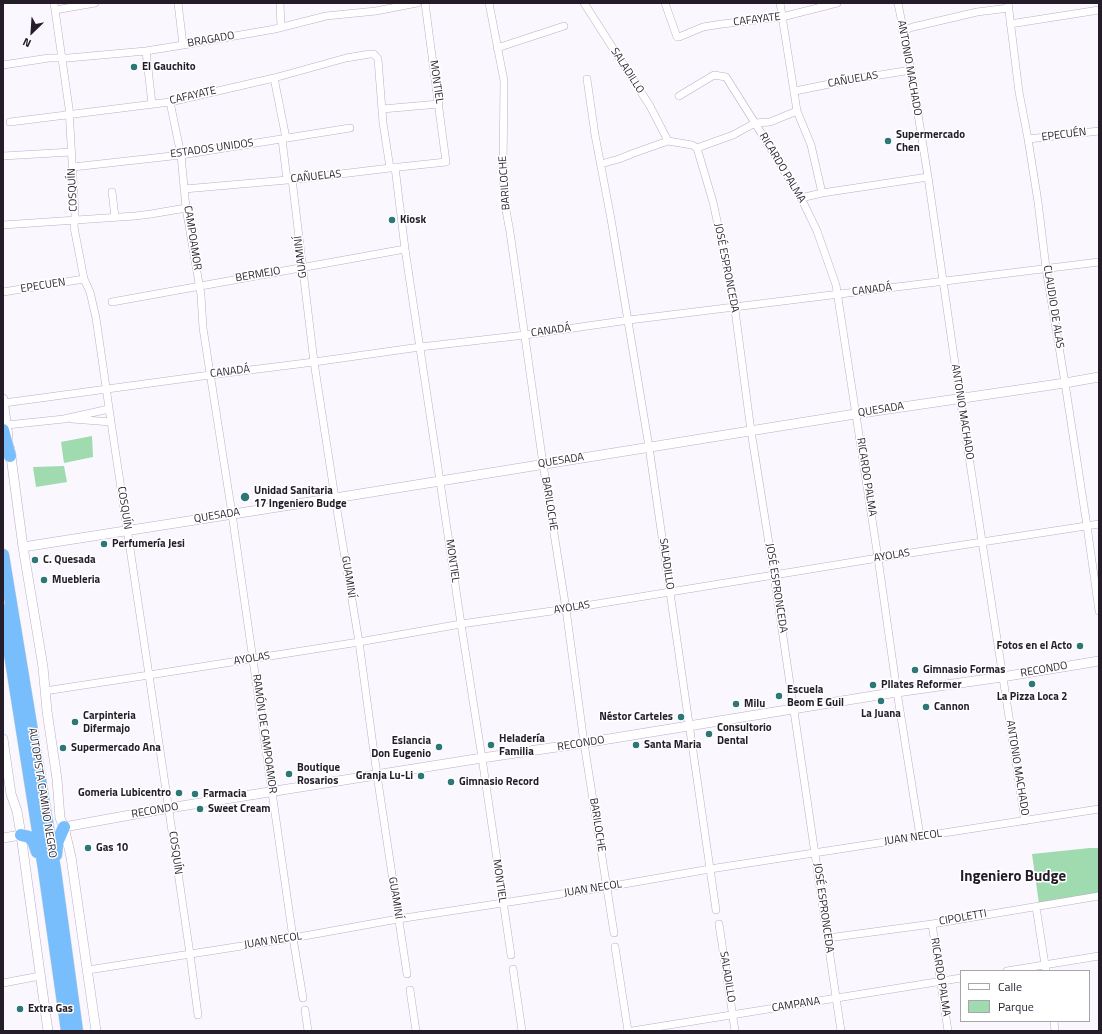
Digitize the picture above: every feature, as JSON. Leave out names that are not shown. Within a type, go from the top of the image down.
[{"type":"highway","points":[[5,428],[10,456]]},
{"type":"highway","name":"AUTOPISTA CAMINO NEGRO","points":[[3,555],[72,1030]]},
{"type":"highway","name":"AUTOPISTA CAMINO NEGRO","points":[[3,610],[49,869]]},
{"type":"highway","points":[[49,869],[57,843],[64,827]]},
{"type":"highway","points":[[22,835],[28,837],[34,843],[49,869]]},
{"type":"street","points":[[54,6],[95,3]]},
{"type":"street","points":[[178,3],[183,45]]},
{"type":"street","points":[[280,3],[281,27]]},
{"type":"street","name":"BRAGADO","points":[[3,65],[48,58],[146,51],[281,27],[331,15],[376,11],[417,3]]},
{"type":"street","name":"MONTIEL","points":[[425,3],[446,162]]},
{"type":"street","name":"BARILOCHE","points":[[489,3],[504,81],[504,193],[543,464],[566,609],[584,743],[614,933]]},
{"type":"street","name":"SALADILLO","points":[[584,3],[650,106],[668,142]]},
{"type":"street","name":"CAFAYATE","points":[[665,3],[677,36],[679,37],[703,28],[722,24],[782,17],[837,3]]},
{"type":"street","name":"RICARDO PALMA","points":[[780,3],[797,111],[811,145],[822,193]]},
{"type":"street","name":"ANTONIO MACHADO","points":[[898,3],[902,31],[911,70],[928,177],[942,281],[1025,821]]},
{"type":"street","name":"COSQUÍN","points":[[54,6],[69,115],[74,227],[84,279],[90,292],[96,318],[150,675],[198,1015]]},
{"type":"street","points":[[902,31],[913,27],[1008,6]]},
{"type":"street","name":"CLAUDIO DE ALAS","points":[[1008,6],[1019,92],[1038,202],[1046,268],[1065,383],[1099,611]]},
{"type":"street","points":[[1010,24],[1099,10]]},
{"type":"street","points":[[497,48],[564,26]]},
{"type":"street","points":[[146,51],[152,104]]},
{"type":"street","name":"MONTIEL","points":[[374,54],[378,59],[382,108],[420,347],[482,758],[502,904],[511,955]]},
{"type":"street","name":"CAFAYATE","points":[[10,122],[170,102],[274,78],[346,58],[374,54]]},
{"type":"street","name":"CAÑUELAS","points":[[795,91],[849,80],[911,70]]},
{"type":"street","name":"RICARDO PALMA","points":[[679,96],[714,75],[726,77],[802,200],[817,231],[836,284],[920,836]]},
{"type":"street","name":"GUAMINÍ","points":[[274,78],[290,180],[314,362],[359,642],[377,775],[407,974]]},
{"type":"street","name":"SALADILLO","points":[[587,79],[595,135],[629,320],[649,447],[716,910]]},
{"type":"street","name":"CAMPOAMOR","points":[[170,102],[180,155],[186,208],[200,286],[203,328],[210,375]]},
{"type":"street","points":[[382,108],[439,104]]},
{"type":"street","points":[[601,164],[668,142],[692,145],[697,148],[733,135],[755,123],[770,122],[797,111]]},
{"type":"street","name":"ESTADOS UNIDOS","points":[[72,167],[180,155],[350,128]]},
{"type":"street","name":"EPECUÉN","points":[[1028,139],[1099,130]]},
{"type":"street","name":"JOSÉ ESPRONCEDA","points":[[697,148],[716,212],[733,295],[836,999],[842,1031]]},
{"type":"street","points":[[3,156],[71,152]]},
{"type":"street","name":"CAÑUELAS","points":[[184,189],[290,180],[392,167],[446,162]]},
{"type":"street","points":[[802,200],[805,197],[822,193],[928,177]]},
{"type":"street","points":[[112,192],[114,217]]},
{"type":"street","points":[[3,225],[151,214],[186,208]]},
{"type":"street","name":"BERMEJO","points":[[112,302],[405,249]]},
{"type":"street","name":"CANADÁ","points":[[4,403],[629,320],[1099,262]]},
{"type":"street","name":"EPECUEN","points":[[3,292],[84,279]]},
{"type":"street","name":"RAMÓN DE CAMPOAMOR","points":[[210,375],[232,514],[303,998]]},
{"type":"street","name":"QUESADA","points":[[23,547],[855,414],[1099,377]]},
{"type":"street","points":[[3,399],[5,428],[109,409]]},
{"type":"street","points":[[64,418],[111,422]]},
{"type":"street","points":[[10,456],[23,547],[43,667],[59,812],[71,857],[96,1031]]},
{"type":"street","name":"AYOLAS","points":[[45,691],[1099,524]]},
{"type":"street","name":"RECONDO","points":[[64,827],[272,791],[1099,661]]},
{"type":"street","points":[[3,739],[11,794],[17,811],[22,835],[48,1031]]},
{"type":"street","name":"JUAN NECOL","points":[[88,970],[293,938],[398,919],[502,904],[710,869],[1099,810]]},
{"type":"street","points":[[3,838],[22,835]]},
{"type":"street","name":"CIPOLETTI","points":[[828,938],[932,924],[1099,896]]},
{"type":"street","points":[[1036,907],[1045,968]]},
{"type":"street","name":"SALADILLO","points":[[719,924],[735,1031]]},
{"type":"street","name":"RICARDO PALMA","points":[[932,924],[948,1031]]},
{"type":"street","points":[[615,947],[628,1031]]},
{"type":"street","points":[[1020,970],[1045,968],[1099,956]]},
{"type":"street","points":[[513,969],[522,1031]]},
{"type":"street","points":[[3,983],[40,976]]},
{"type":"street","name":"CAMPANA","points":[[632,1031],[960,978]]},
{"type":"street","points":[[410,990],[416,1031]]},
{"type":"street","points":[[305,1010],[308,1031]]},
{"type":"green space","points":[[92,436],[93,457],[64,463],[61,442]]},
{"type":"green space","points":[[64,466],[67,482],[36,487],[33,467]]},
{"type":"green space","points":[[1099,848],[1099,893],[1039,904],[1032,854]]},
{"type":"place","name":"El Gauchito","points":[[134,67]]},
{"type":"place","name":"Supermercado Chen","points":[[888,141]]},
{"type":"place","name":"Kiosk","points":[[392,220]]},
{"type":"place","name":"Unidad Sanitaria 17 Ingeniero Budge","points":[[245,497]]},
{"type":"place","name":"Perfumería Jesi","points":[[104,544]]},
{"type":"place","name":"C. Quesada","points":[[35,560]]},
{"type":"place","name":"Muebleria","points":[[44,580]]},
{"type":"place","name":"Fotos en el Acto","points":[[1080,646]]},
{"type":"place","name":"Gimnasio Formas","points":[[915,670]]},
{"type":"place","name":"La Pizza Loca 2","points":[[1032,684]]},
{"type":"place","name":"PIlates Reformer","points":[[873,685]]},
{"type":"place","name":"Escuela Beom E Guil","points":[[779,696]]},
{"type":"place","name":"La Juana","points":[[881,701]]},
{"type":"place","name":"Milu","points":[[736,704]]},
{"type":"place","name":"Cannon","points":[[926,707]]},
{"type":"place","name":"Néstor Carteles","points":[[681,717]]},
{"type":"place","name":"Carpinteria Difermajo","points":[[75,722]]},
{"type":"place","name":"Consultorio Dental","points":[[709,734]]},
{"type":"place","name":"Heladería Familia","points":[[491,745]]},
{"type":"place","name":"Santa Maria","points":[[636,745]]},
{"type":"place","name":"Eslancia Don Eugenio","points":[[439,747]]},
{"type":"place","name":"Supermercado Ana","points":[[63,748]]},
{"type":"place","name":"Boutique Rosarios","points":[[289,774]]},
{"type":"place","name":"Granja Lu-Li","points":[[421,776]]},
{"type":"place","name":"Gimnasio Record","points":[[451,782]]},
{"type":"place","name":"Gomeria Lubicentro","points":[[179,793]]},
{"type":"place","name":"Farmacia","points":[[195,794]]},
{"type":"place","name":"Sweet Cream","points":[[200,809]]},
{"type":"place","name":"Gas 10","points":[[88,848]]},
{"type":"place","name":"Extra Gas","points":[[20,1009]]},
{"type":"district","name":"Ingeniero Budge","points":[[1013,877]]}]
